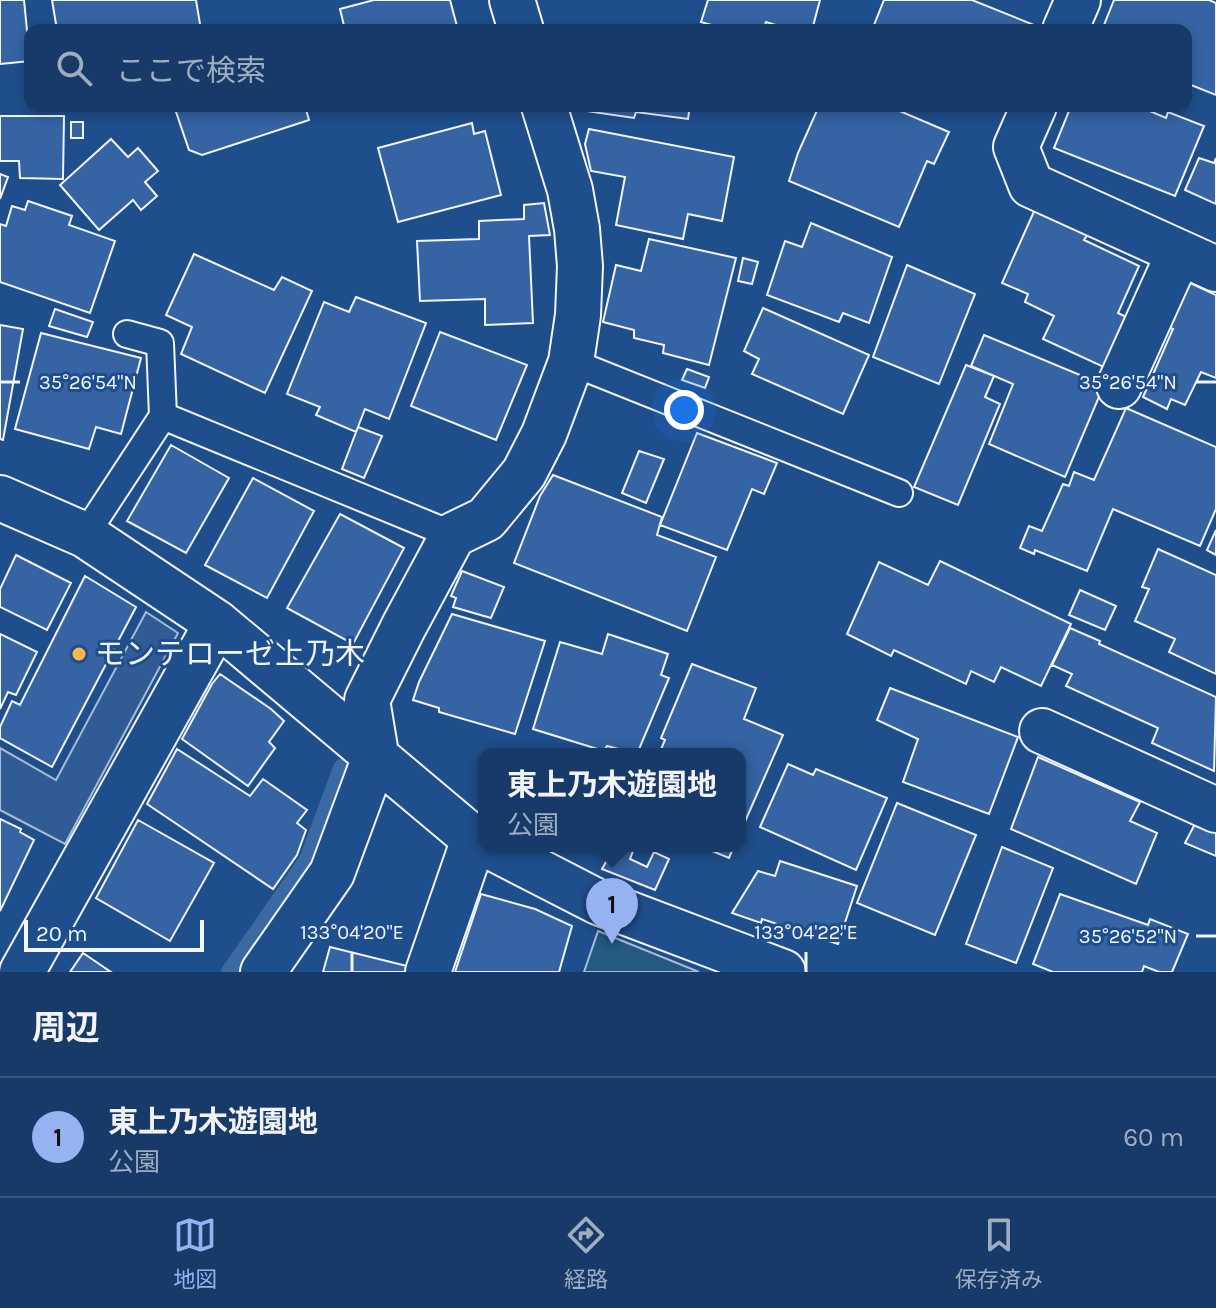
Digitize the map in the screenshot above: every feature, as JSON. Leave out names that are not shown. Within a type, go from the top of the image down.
[{"type":"street","points":[[512,0],[519,24]]},
{"type":"street","points":[[1068,24],[1078,0]]},
{"type":"street","points":[[263,972],[332,873],[376,754],[367,700],[453,535],[486,519],[524,473],[544,434],[571,362],[578,315],[580,266],[577,229],[570,190],[546,112]]},
{"type":"street","points":[[1031,112],[1016,147],[1031,185],[1197,261],[1119,386]]},
{"type":"street","points":[[0,498],[85,535],[217,623],[478,840]]},
{"type":"street","points":[[22,972],[217,623]]},
{"type":"street","points":[[1042,731],[1216,810]]},
{"type":"street","points":[[428,972],[478,852]]},
{"type":"street","points":[[500,852],[598,902],[783,972]]},
{"type":"lane","points":[[85,535],[163,416],[160,343],[127,334]]},
{"type":"lane","points":[[571,362],[899,493]]},
{"type":"lane","points":[[163,416],[453,535]]},
{"type":"shaded area","points":[[146,612],[178,633],[65,844],[0,810],[0,748],[56,780]]},
{"type":"shaded area","points":[[598,931],[699,972],[584,972]]},
{"type":"building","points":[[0,0],[24,0],[24,62],[0,64]]},
{"type":"building","points":[[52,0],[196,0],[200,24],[56,24]]},
{"type":"building","points":[[374,0],[450,0],[456,24],[344,24],[340,9]]},
{"type":"building","points":[[708,0],[820,0],[814,24],[701,22]]},
{"type":"building","points":[[884,0],[972,0],[1032,24],[874,24]]},
{"type":"building","points":[[1114,0],[1209,0],[1216,3],[1216,95],[1192,85],[1192,24],[1104,24]]},
{"type":"building","points":[[176,112],[307,112],[309,120],[202,155],[189,150]]},
{"type":"building","points":[[593,112],[636,112],[634,118]]},
{"type":"building","points":[[636,112],[689,112],[688,119]]},
{"type":"building","points":[[816,112],[902,112],[949,132],[934,164],[927,161],[899,227],[789,181]]},
{"type":"building","points":[[1069,112],[1152,112],[1166,118],[1168,112],[1204,126],[1175,196],[1054,148]]},
{"type":"building","points":[[0,116],[64,116],[63,179],[20,178],[19,161],[0,161]]},
{"type":"building","points":[[71,122],[83,122],[83,138],[71,138]]},
{"type":"building","points":[[472,123],[474,134],[485,131],[501,195],[398,222],[378,148]]},
{"type":"building","points":[[589,129],[734,157],[722,221],[688,214],[683,239],[616,225],[625,177],[591,171],[585,144]]},
{"type":"building","points":[[111,139],[128,157],[138,148],[158,171],[145,182],[157,196],[141,210],[133,200],[99,230],[60,185]]},
{"type":"building","points":[[1199,158],[1214,163],[1216,158],[1216,204],[1185,190]]},
{"type":"building","points":[[0,174],[8,177],[0,199]]},
{"type":"building","points":[[28,201],[72,216],[69,225],[115,241],[90,313],[0,282],[0,224],[6,226],[12,206],[25,210]]},
{"type":"building","points":[[544,203],[550,235],[529,236],[533,323],[485,325],[485,299],[420,301],[417,241],[479,239],[479,221],[524,219],[524,205]]},
{"type":"building","points":[[1036,207],[1088,234],[1084,240],[1139,266],[1118,313],[1130,319],[1108,369],[1043,339],[1054,316],[1025,302],[1028,294],[1002,283]]},
{"type":"building","points":[[811,223],[892,257],[869,323],[843,313],[839,322],[767,295],[785,241],[802,247]]},
{"type":"building","points":[[649,239],[736,258],[709,365],[663,353],[664,345],[634,338],[634,330],[603,322],[616,265],[641,271]]},
{"type":"building","points":[[194,254],[274,290],[282,277],[312,291],[265,393],[181,354],[192,327],[166,315]]},
{"type":"building","points":[[743,258],[758,262],[752,284],[738,281]]},
{"type":"building","points":[[907,265],[975,294],[939,384],[873,357]]},
{"type":"building","points":[[1186,281],[1216,295],[1216,378],[1201,372],[1185,405],[1171,399],[1167,409],[1143,397],[1173,329],[1166,327]]},
{"type":"building","points":[[356,297],[426,323],[389,419],[365,409],[356,432],[316,415],[320,407],[287,394],[324,302],[349,312]]},
{"type":"building","points":[[763,308],[869,355],[843,414],[752,374],[759,359],[744,351]]},
{"type":"building","points":[[55,309],[93,322],[87,337],[49,326]]},
{"type":"building","points":[[0,325],[23,329],[3,440],[0,439]]},
{"type":"building","points":[[440,332],[527,365],[496,440],[411,406]]},
{"type":"building","points":[[41,333],[141,358],[121,434],[96,427],[89,449],[15,429]]},
{"type":"building","points":[[984,335],[1104,385],[1065,477],[989,444],[1013,384],[971,366]]},
{"type":"building","points":[[966,365],[994,376],[985,397],[1000,404],[958,505],[914,487]]},
{"type":"building","points":[[687,369],[709,377],[705,388],[682,380]]},
{"type":"building","points":[[1126,408],[1216,447],[1216,509],[1200,546],[1113,509],[1087,571],[1035,550],[1034,554],[1020,548],[1029,526],[1042,531],[1063,484],[1069,486],[1074,472],[1094,480]]},
{"type":"building","points":[[358,427],[382,436],[364,478],[342,469]]},
{"type":"building","points":[[697,433],[777,463],[764,494],[752,489],[727,550],[660,525]]},
{"type":"building","points":[[171,445],[229,478],[186,553],[127,521]]},
{"type":"building","points":[[639,451],[664,459],[646,503],[622,493]]},
{"type":"building","points":[[553,475],[662,517],[657,535],[716,557],[687,631],[514,563],[540,496]]},
{"type":"building","points":[[253,478],[314,511],[267,598],[205,565]]},
{"type":"building","points":[[340,514],[404,548],[353,644],[287,608]]},
{"type":"building","points":[[1216,530],[1216,555],[1207,550]]},
{"type":"building","points":[[1158,549],[1216,575],[1216,674],[1169,652],[1175,639],[1135,621],[1149,589],[1142,587]]},
{"type":"building","points":[[16,555],[71,583],[47,630],[0,607],[0,589]]},
{"type":"building","points":[[940,561],[1071,624],[1041,686],[1001,667],[994,682],[971,671],[966,684],[894,650],[891,656],[847,634],[879,562],[928,585]]},
{"type":"building","points":[[462,571],[504,587],[491,618],[453,607],[456,598],[451,596]]},
{"type":"building","name":"モンテローゼ上乃木","points":[[85,576],[136,607],[52,767],[0,738],[0,727],[12,701],[20,705]]},
{"type":"building","points":[[1080,590],[1116,606],[1105,630],[1069,615]]},
{"type":"building","points":[[452,614],[545,641],[515,734],[439,712],[439,708],[413,700]]},
{"type":"building","points":[[1070,628],[1216,697],[1214,771],[1152,743],[1158,728],[1066,686],[1072,674],[1052,665]]},
{"type":"building","points":[[0,634],[37,652],[16,695],[8,692],[0,709]]},
{"type":"building","points":[[608,634],[668,654],[661,675],[669,678],[640,748],[594,748],[533,729],[560,642],[602,654]]},
{"type":"building","points":[[692,664],[756,688],[744,719],[783,735],[746,819],[746,748],[662,748],[665,740],[661,738]]},
{"type":"building","points":[[220,674],[284,721],[269,742],[275,748],[248,786],[182,739]]},
{"type":"building","points":[[890,688],[1018,737],[989,814],[903,782],[918,739],[877,720]]},
{"type":"building","points":[[177,749],[250,796],[263,779],[307,810],[297,823],[306,830],[297,855],[273,889],[147,804]]},
{"type":"building","points":[[1038,757],[1140,802],[1130,821],[1157,833],[1136,884],[1011,829]]},
{"type":"building","points":[[788,764],[813,775],[816,769],[887,798],[856,870],[760,827]]},
{"type":"building","points":[[897,803],[976,835],[935,935],[857,903]]},
{"type":"building","points":[[0,819],[21,829],[20,832],[34,840],[0,911]]},
{"type":"building","points":[[138,820],[214,863],[170,941],[96,898]]},
{"type":"building","points":[[1197,820],[1216,829],[1216,856],[1185,843]]},
{"type":"building","points":[[1002,847],[1053,868],[1016,963],[966,944]]},
{"type":"building","points":[[612,852],[633,852],[630,859],[647,867],[654,852],[669,859],[655,890],[602,869]]},
{"type":"building","points":[[714,852],[732,852],[729,858]]},
{"type":"building","points":[[780,861],[857,886],[838,944],[762,919],[761,923],[732,913],[758,871],[775,876]]},
{"type":"building","points":[[481,894],[535,909],[572,926],[559,972],[455,972]]},
{"type":"building","points":[[1060,894],[1148,925],[1150,919],[1188,934],[1172,972],[1159,972],[1144,966],[1142,972],[1053,972],[1033,964]]},
{"type":"building","points":[[330,947],[411,967],[410,972],[323,972]]},
{"type":"building","points":[[83,953],[111,972],[70,972]]},
{"type":"waterway","points":[[230,972],[308,860],[342,768]]},
{"type":"place","name":"モンテローゼ上乃木","points":[[79,654]]},
{"type":"place","name":"東上乃木遊園地","points":[[612,944]]}]
